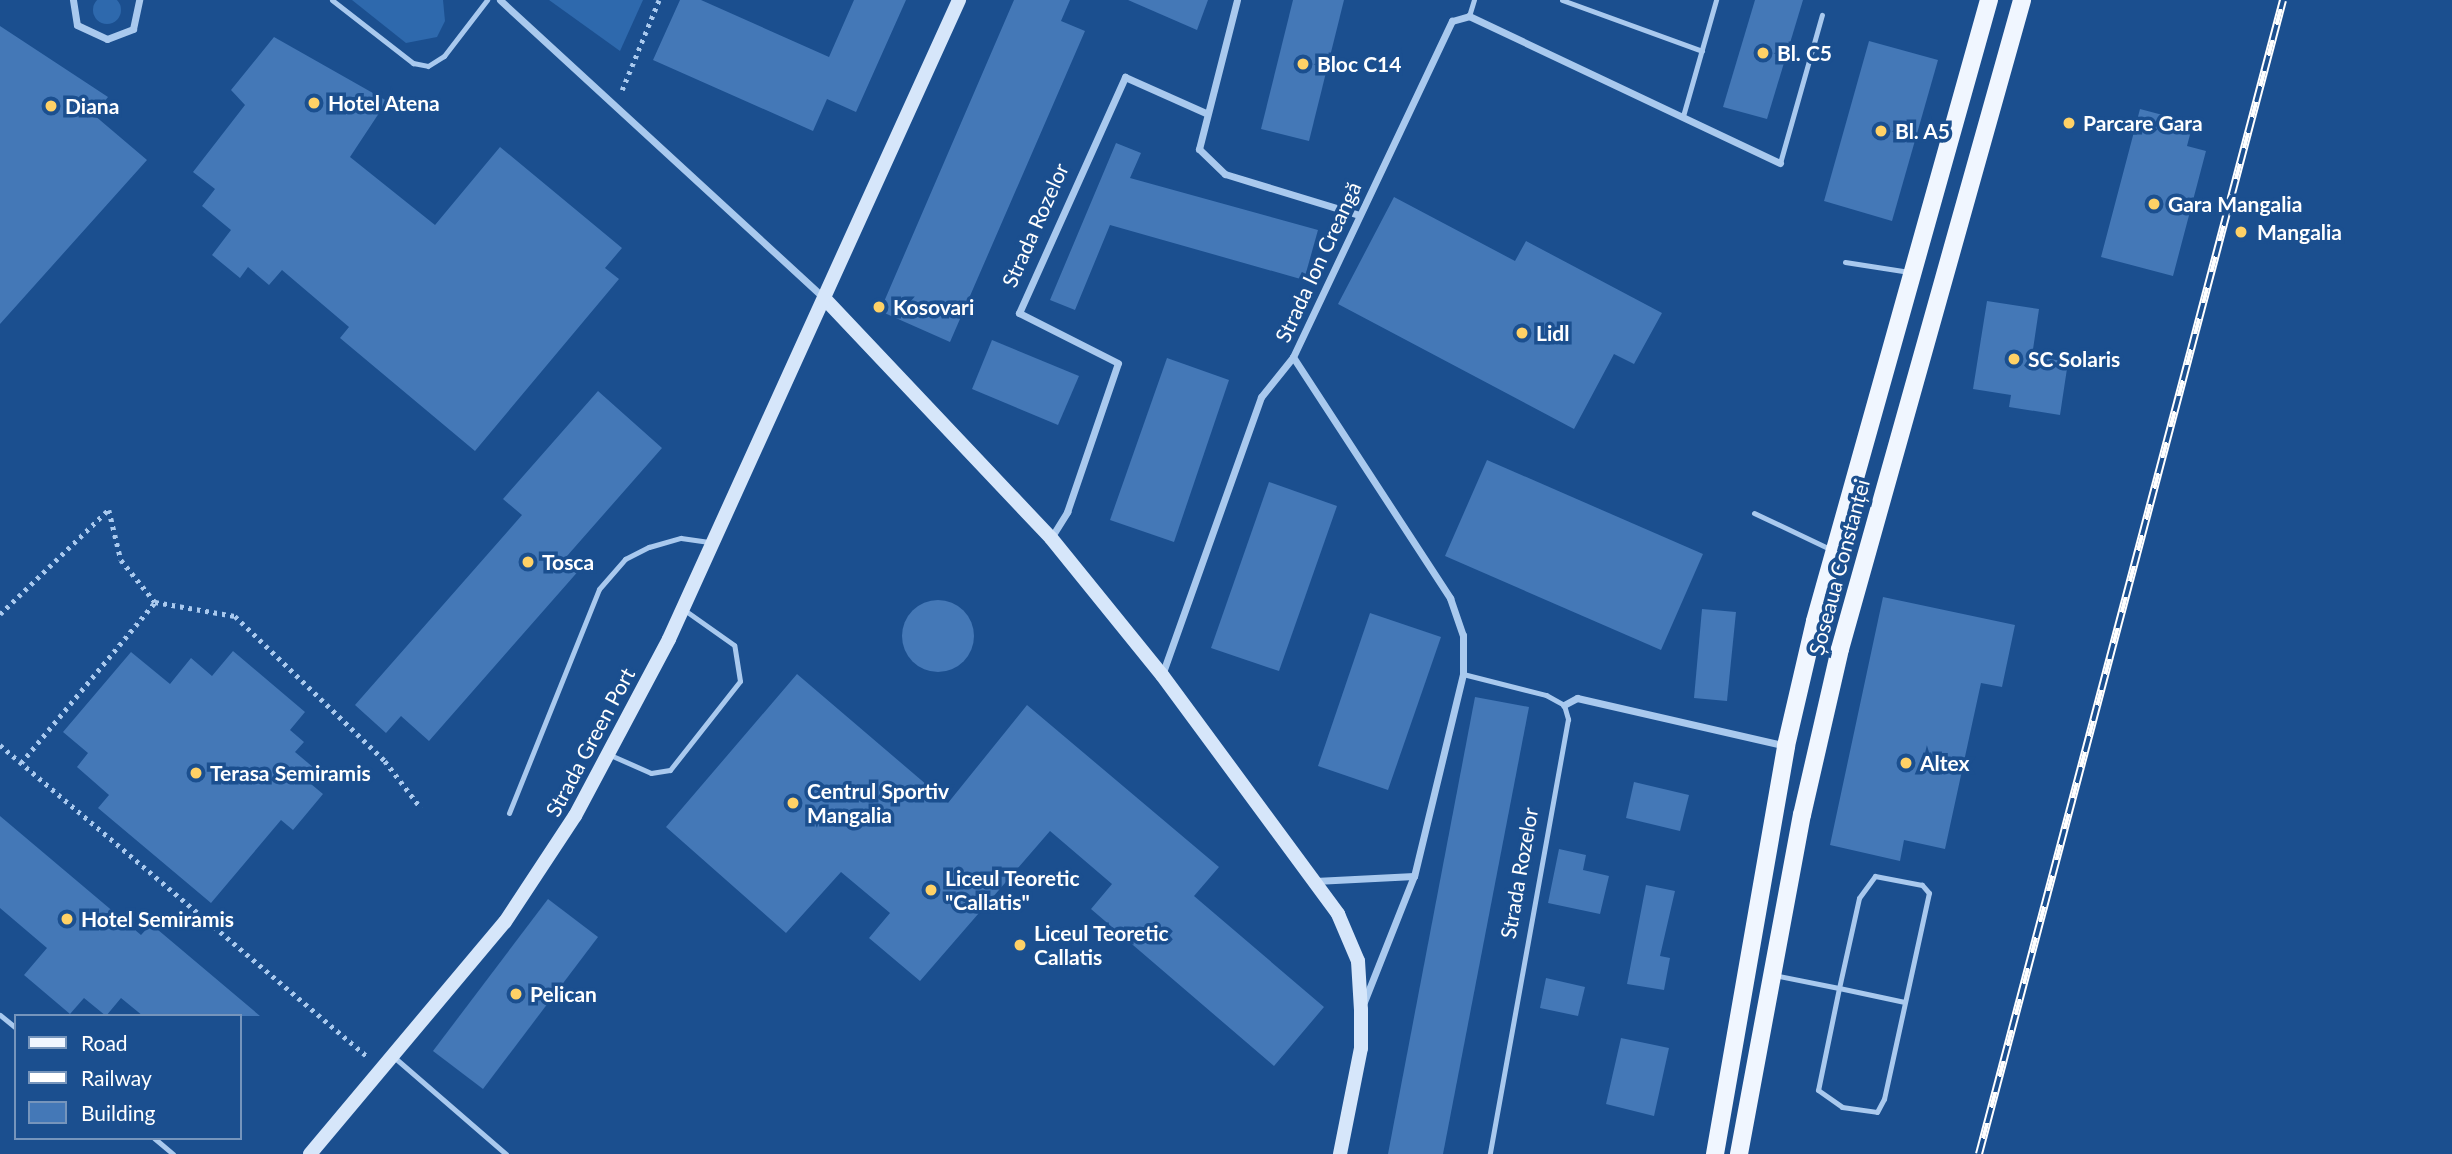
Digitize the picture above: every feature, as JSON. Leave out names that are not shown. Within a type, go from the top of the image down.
[{"type":"main road","name":"Șoseaua Constanței","points":[[1715,1154],[1787,746],[1832,550],[1989,0]]},
{"type":"main road","name":"Șoseaua Constanței","points":[[1739,1154],[1772,974],[1840,649],[2022,0]]},
{"type":"street","points":[[73,0],[77,24],[107,39],[133,29],[139,0]]},
{"type":"street","points":[[500,0],[617,102],[825,299],[1051,538],[1162,675],[1315,881],[1339,914],[1358,961],[1361,1048],[1340,1154]]},
{"type":"street","points":[[825,299],[959,0]]},
{"type":"street","points":[[1237,0],[1206,113],[1199,149],[1209,164],[1359,215]]},
{"type":"street","points":[[1469,16],[1780,163]]},
{"type":"street","name":"Strada Ion Creangă","points":[[1162,675],[1261,397],[1293,357],[1452,21],[1469,16]]},
{"type":"street","name":"Strada Rozelor","points":[[1051,538],[1067,512],[1118,363],[1019,313],[1125,77],[1206,113]]},
{"type":"street","name":"Strada Green Port","points":[[310,1154],[396,1058],[525,894],[608,754],[683,609],[825,299]]},
{"type":"street","points":[[1293,357],[1450,598],[1463,635],[1463,674],[1414,876],[1361,1010]]},
{"type":"street","points":[[1564,705],[1577,698],[1787,746]]},
{"type":"street","points":[[1315,881],[1414,876]]},
{"type":"lane","points":[[332,0],[412,64],[428,66],[444,56],[487,0]]},
{"type":"lane","points":[[1469,16],[1474,0]]},
{"type":"lane","points":[[1562,0],[1702,51]]},
{"type":"lane","points":[[1683,116],[1716,0]]},
{"type":"lane","points":[[1780,163],[1822,15]]},
{"type":"lane","points":[[1845,261],[1912,273]]},
{"type":"lane","points":[[1754,513],[1832,550]]},
{"type":"lane","points":[[509,813],[599,589],[625,559],[649,547],[681,538],[714,543]]},
{"type":"lane","points":[[608,754],[651,773],[670,770],[740,681],[734,645],[683,609]]},
{"type":"lane","points":[[1463,674],[1546,695],[1564,705]]},
{"type":"lane","name":"Strada Rozelor","points":[[1490,1154],[1568,719],[1564,705]]},
{"type":"lane","points":[[1875,876],[1910,883],[1929,893],[1877,1112],[1842,1107],[1818,1090],[1839,988],[1867,881],[1875,876]]},
{"type":"lane","points":[[1772,974],[1905,1002]]},
{"type":"lane","points":[[0,1015],[14,1026]]},
{"type":"lane","points":[[396,1058],[506,1154]]},
{"type":"lane","points":[[156,1140],[173,1154]]},
{"type":"path","points":[[617,102],[659,0]]},
{"type":"path","points":[[0,614],[109,509],[121,560],[155,602],[235,616],[385,761],[421,808]]},
{"type":"path","points":[[21,763],[155,602]]},
{"type":"path","points":[[0,745],[385,1071]]},
{"type":"shaded area","points":[[98,-1],[116,-1],[120,4],[120,16],[113,23],[101,23],[94,16],[94,4]]},
{"type":"shaded area","points":[[352,0],[443,0],[445,21],[437,37],[406,43]]},
{"type":"shaded area","points":[[549,0],[643,0],[620,51]]},
{"type":"building","points":[[680,0],[701,0],[829,57],[854,0],[906,0],[856,112],[827,99],[813,131],[653,60]]},
{"type":"building","points":[[1014,0],[1070,0],[1061,21],[1085,31],[950,342],[880,311]]},
{"type":"building","points":[[1128,0],[1208,0],[1197,30]]},
{"type":"building","name":"Bloc C14","points":[[1293,0],[1344,0],[1309,141],[1261,129]]},
{"type":"building","name":"Bl. C5","points":[[1755,0],[1803,0],[1767,119],[1723,107]]},
{"type":"building","points":[[0,26],[108,97],[94,115],[147,160],[0,324]]},
{"type":"building","points":[[274,37],[387,101],[350,157],[435,225],[500,147],[622,248],[605,268],[619,279],[475,451],[340,338],[349,327],[282,270],[269,285],[248,267],[240,278],[212,255],[231,230],[202,206],[215,189],[193,172],[245,105],[231,90]]},
{"type":"building","name":"Bl. A5","points":[[1869,41],[1938,60],[1892,221],[1824,201]]},
{"type":"building","name":"Gara Mangalia","points":[[2140,109],[2193,123],[2187,146],[2206,151],[2173,276],[2101,257]]},
{"type":"building","points":[[1116,143],[1141,153],[1130,178],[1318,230],[1304,280],[1110,225],[1075,310],[1050,300]]},
{"type":"building","name":"Lidl","points":[[1394,197],[1515,261],[1526,241],[1662,313],[1634,364],[1614,354],[1574,429],[1338,304]]},
{"type":"building","name":"SC Solaris","points":[[1987,301],[2039,309],[2032,356],[2068,362],[2060,415],[2009,407],[2011,395],[1973,389]]},
{"type":"building","points":[[992,340],[1079,376],[1058,425],[972,389]]},
{"type":"building","points":[[1167,358],[1229,380],[1174,542],[1110,520]]},
{"type":"building","name":"Tosca","points":[[598,391],[662,448],[567,556],[581,568],[429,741],[401,716],[386,733],[355,705],[522,515],[503,499]]},
{"type":"building","points":[[1487,460],[1703,554],[1661,650],[1445,556]]},
{"type":"building","points":[[1269,482],[1337,506],[1279,671],[1211,648]]},
{"type":"building","name":"Altex","points":[[1883,597],[2015,625],[2002,687],[1981,683],[1945,849],[1904,840],[1900,861],[1830,845]]},
{"type":"building","points":[[938,600],[952,603],[964,610],[971,622],[974,636],[971,650],[964,662],[952,669],[938,672],[924,669],[912,662],[905,650],[902,636],[905,622],[912,610],[924,603]]},
{"type":"building","points":[[1702,609],[1736,612],[1727,701],[1694,698]]},
{"type":"building","points":[[1370,613],[1441,637],[1388,790],[1318,766]]},
{"type":"building","name":"Terasa Semiramis","points":[[233,651],[305,712],[290,730],[304,742],[295,752],[314,768],[305,779],[323,794],[293,830],[281,820],[211,903],[98,808],[109,795],[77,767],[88,753],[63,732],[131,652],[170,684],[191,658],[212,676]]},
{"type":"building","name":"Liceul Teoretic \"Callatis\"","points":[[797,674],[948,803],[1027,705],[1219,867],[1194,896],[1324,1007],[1274,1066],[1091,909],[1112,884],[1050,831],[920,981],[869,938],[890,913],[841,872],[786,933],[666,827]]},
{"type":"building","points":[[1475,697],[1529,707],[1443,1154],[1388,1154]]},
{"type":"building","points":[[1634,782],[1689,795],[1680,831],[1626,818]]},
{"type":"building","name":"Hotel Semiramis","points":[[0,816],[141,935],[151,924],[260,1016],[141,1014],[121,998],[108,1014],[104,1014],[84,998],[70,1014],[24,975],[47,948],[0,908]]},
{"type":"building","points":[[1559,849],[1586,855],[1583,870],[1609,876],[1600,914],[1548,903]]},
{"type":"building","points":[[1646,885],[1675,891],[1660,956],[1670,958],[1664,990],[1627,984]]},
{"type":"building","name":"Pelican","points":[[548,899],[598,937],[483,1089],[433,1051]]},
{"type":"building","points":[[1546,978],[1585,987],[1578,1016],[1540,1008]]},
{"type":"building","points":[[1621,1038],[1669,1048],[1654,1116],[1606,1104]]},
{"type":"railway","points":[[1979,1154],[2283,0]]},
{"type":"place","name":"Bl. C5","points":[[1763,53]]},
{"type":"place","name":"Bloc C14","points":[[1303,64]]},
{"type":"place","name":"Hotel Atena","points":[[314,103]]},
{"type":"place","name":"Diana","points":[[51,106]]},
{"type":"place","name":"Parcare Gara","points":[[2069,123]]},
{"type":"place","name":"Bl. A5","points":[[1881,131]]},
{"type":"place","name":"Gara Mangalia","points":[[2154,204]]},
{"type":"place","name":"Mangalia","points":[[2241,232]]},
{"type":"place","name":"Kosovari","points":[[879,307]]},
{"type":"place","name":"Lidl","points":[[1522,333]]},
{"type":"place","name":"SC Solaris","points":[[2014,359]]},
{"type":"place","name":"Tosca","points":[[528,562]]},
{"type":"place","name":"Altex","points":[[1906,763]]},
{"type":"place","name":"Terasa Semiramis","points":[[196,773]]},
{"type":"place","name":"Centrul Sportiv Mangalia","points":[[793,803]]},
{"type":"place","name":"Liceul Teoretic \"Callatis\"","points":[[931,890]]},
{"type":"place","name":"Hotel Semiramis","points":[[67,919]]},
{"type":"place","name":"Liceul Teoretic Callatis","points":[[1020,945]]},
{"type":"place","name":"Pelican","points":[[516,994]]}]
